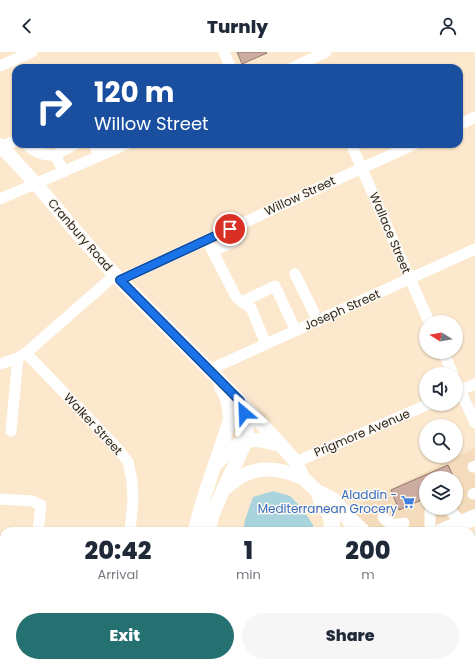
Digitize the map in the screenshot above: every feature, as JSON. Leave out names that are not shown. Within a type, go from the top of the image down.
[{"type":"highway","points":[[319,493],[321,501],[330,515],[332,527]]},
{"type":"highway","points":[[319,493],[334,501],[358,527]]},
{"type":"highway","points":[[452,527],[469,520]]},
{"type":"main road","name":"Cranbury Road","points":[[1,146],[36,184],[86,243],[281,445],[296,462],[303,478],[319,493]]},
{"type":"main road","name":"Cranbury Road","points":[[196,527],[207,485],[230,419],[226,394],[209,370]]},
{"type":"main road","name":"Cranbury Road","points":[[210,527],[212,516],[246,441],[247,425],[240,401]]},
{"type":"main road","points":[[214,466],[227,452],[246,441],[254,440],[281,445]]},
{"type":"main road","points":[[223,490],[242,476],[257,470],[276,470],[291,473],[303,478]]},
{"type":"street","points":[[0,66],[32,52]]},
{"type":"street","points":[[224,52],[229,64]]},
{"type":"street","points":[[302,64],[326,52]]},
{"type":"street","points":[[463,123],[475,117]]},
{"type":"street","points":[[1,146],[12,142]]},
{"type":"street","points":[[31,148],[44,155],[55,155],[68,148]]},
{"type":"street","points":[[96,148],[99,156]]},
{"type":"street","points":[[0,199],[118,148]]},
{"type":"street","name":"Wallace Street","points":[[353,148],[426,315]]},
{"type":"street","name":"Willow Street","points":[[0,364],[22,356],[118,277],[207,240],[406,148]]},
{"type":"street","points":[[55,155],[64,172]]},
{"type":"street","points":[[213,251],[236,241],[230,229]]},
{"type":"street","points":[[207,240],[237,298],[251,308],[266,344]]},
{"type":"street","name":"Joseph Street","points":[[209,370],[410,280],[475,249]]},
{"type":"street","points":[[295,274],[318,321]]},
{"type":"street","points":[[242,302],[275,286],[296,331]]},
{"type":"street","points":[[11,431],[22,356]]},
{"type":"street","name":"Walker Street","points":[[22,356],[118,449],[128,462],[132,481],[133,500],[130,527]]},
{"type":"street","points":[[463,387],[475,384]]},
{"type":"street","points":[[463,399],[475,424]]},
{"type":"street","name":"Prigmore Avenue","points":[[296,462],[419,408]]},
{"type":"street","points":[[0,499],[32,501],[41,505],[38,527]]},
{"type":"street","points":[[430,515],[430,527]]},
{"type":"street","points":[[460,515],[469,520]]},
{"type":"street","points":[[383,517],[394,525],[404,523]]},
{"type":"shaded area","points":[[475,448],[475,517],[451,527],[358,527],[343,512],[419,475],[419,515],[463,515],[463,471],[428,471],[444,463],[463,463],[463,454]]},
{"type":"water","points":[[273,491],[290,496],[302,508],[313,527],[244,527],[253,497]]},
{"type":"building","points":[[237,52],[266,52],[267,53],[242,64]]},
{"type":"building","points":[[448,465],[451,471],[434,471]]},
{"type":"building","points":[[419,478],[419,501],[399,510],[391,490]]},
{"type":"place","name":"Aladdin - Mediterranean Grocery","points":[[408,502]]},
{"type":"route","points":[[230,229],[120,280],[240,401],[244,413]]}]
